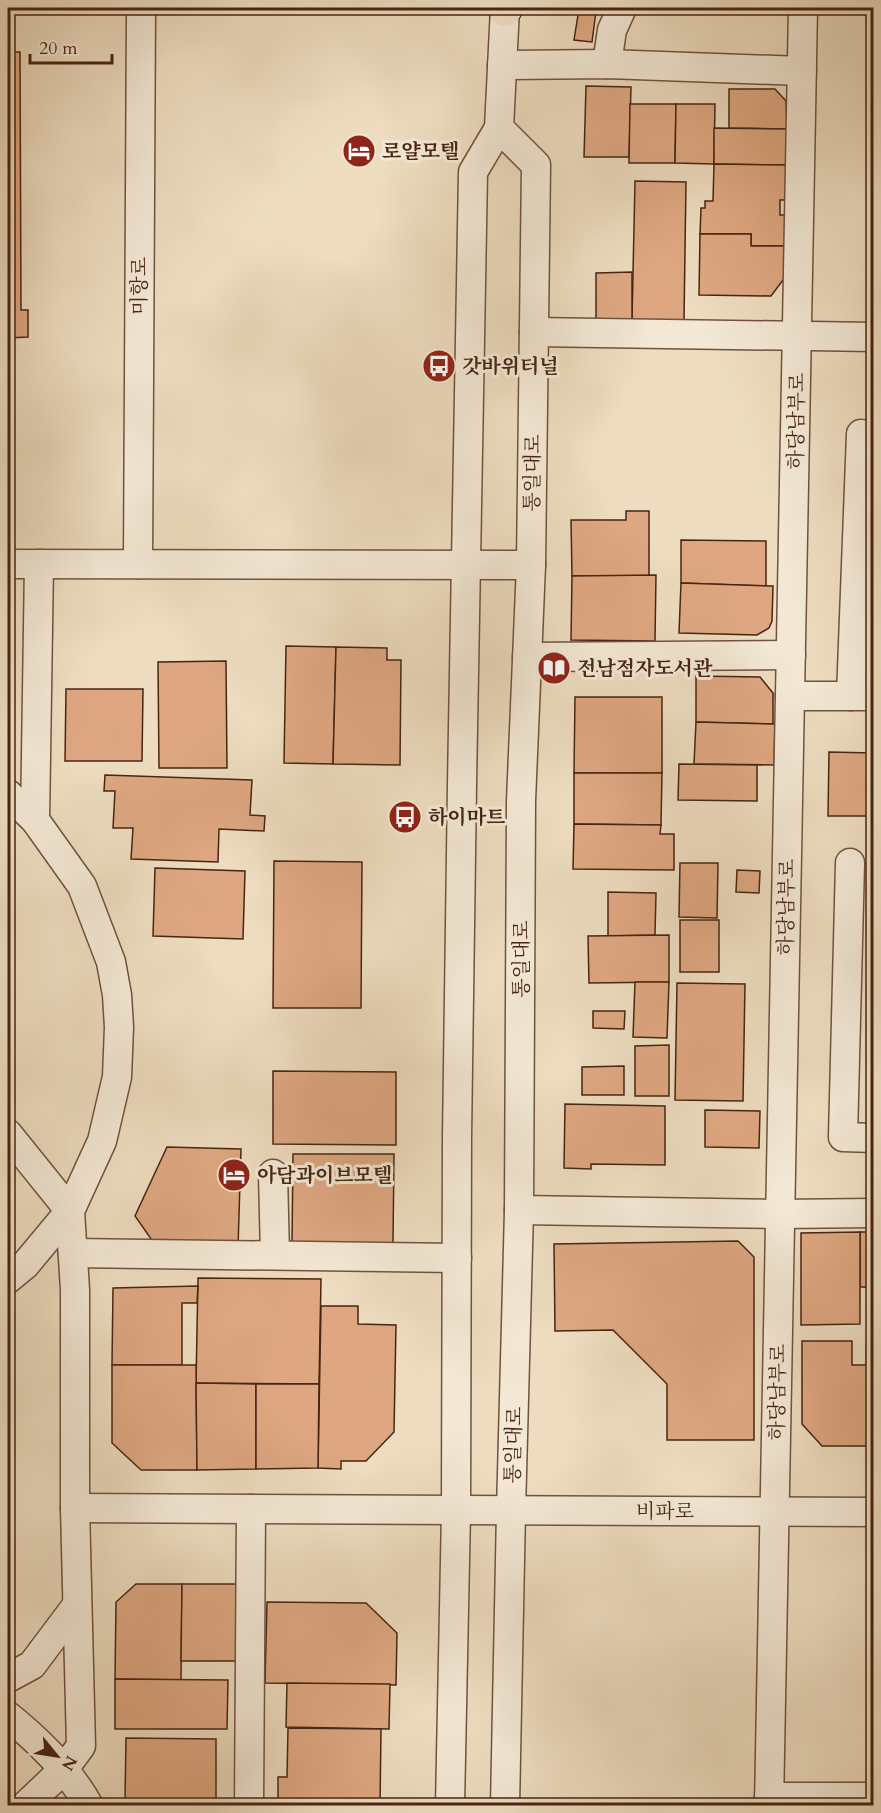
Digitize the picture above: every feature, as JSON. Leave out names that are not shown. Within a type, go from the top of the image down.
[{"type":"street","name":"미항로","points":[[138,564],[141,8]]},
{"type":"street","points":[[450,1806],[456,1511],[457,1137],[465,565],[473,172],[500,128],[505,8]]},
{"type":"street","points":[[608,64],[612,30],[622,8]]},
{"type":"street","name":"하당남부로","points":[[769,1801],[804,8]]},
{"type":"street","points":[[502,65],[608,64],[802,71]]},
{"type":"street","name":"통일대로","points":[[500,128],[536,165],[531,565],[521,801],[519,1210],[506,1806]]},
{"type":"street","points":[[534,332],[873,338]]},
{"type":"street","points":[[790,696],[862,696],[861,434]]},
{"type":"street","points":[[8,564],[531,565]]},
{"type":"street","points":[[35,820],[39,564]]},
{"type":"street","points":[[527,657],[791,655]]},
{"type":"street","points":[[8,1279],[25,1265],[70,1211],[102,1141],[117,1077],[119,1027],[117,995],[111,962],[82,886],[35,820],[9,798]]},
{"type":"street","points":[[850,863],[843,1137],[873,1138]]},
{"type":"street","points":[[8,1134],[70,1211],[75,1290],[75,1508],[81,1746],[64,1769],[25,1806]]},
{"type":"street","points":[[273,1174],[275,1255]]},
{"type":"street","points":[[519,1210],[873,1213]]},
{"type":"street","points":[[73,1253],[458,1258]]},
{"type":"street","name":"비파로","points":[[75,1508],[873,1512]]},
{"type":"street","points":[[249,1806],[251,1509]]},
{"type":"street","points":[[8,1678],[32,1665],[77,1605]]},
{"type":"street","points":[[8,1716],[31,1734],[64,1769],[89,1806]]},
{"type":"street","points":[[769,1801],[873,1797]]},
{"type":"building","points":[[681,8],[745,8],[745,12],[681,11]]},
{"type":"building","points":[[579,9],[596,11],[592,42],[574,40]]},
{"type":"building","points":[[8,52],[20,52],[21,310],[28,310],[28,337],[8,338]]},
{"type":"building","points":[[586,86],[631,87],[629,157],[584,157]]},
{"type":"building","points":[[729,89],[775,89],[786,101],[787,129],[729,128]]},
{"type":"building","points":[[630,104],[676,104],[675,163],[629,163]]},
{"type":"building","points":[[676,104],[715,104],[714,164],[675,163]]},
{"type":"building","points":[[714,128],[787,129],[787,165],[714,164]]},
{"type":"building","points":[[714,164],[787,165],[787,200],[780,200],[780,215],[786,215],[786,246],[751,246],[751,234],[700,234],[701,208],[705,208],[705,201],[713,201]]},
{"type":"building","points":[[635,181],[686,182],[684,320],[632,320]]},
{"type":"building","points":[[700,234],[751,234],[751,246],[786,246],[786,276],[771,296],[699,295]]},
{"type":"building","points":[[632,272],[632,320],[596,320],[596,273]]},
{"type":"building","points":[[626,511],[649,511],[649,576],[572,576],[571,520],[626,520]]},
{"type":"building","points":[[681,540],[766,541],[766,586],[681,583]]},
{"type":"building","points":[[656,575],[655,641],[571,640],[572,576]]},
{"type":"building","points":[[681,583],[773,586],[772,621],[769,628],[757,635],[679,633]]},
{"type":"building","points":[[286,646],[336,647],[333,764],[284,763]]},
{"type":"building","points":[[336,647],[387,648],[387,660],[401,660],[400,765],[333,764]]},
{"type":"building","points":[[226,661],[227,768],[159,768],[158,662]]},
{"type":"building","points":[[696,676],[760,677],[773,693],[773,724],[696,722]]},
{"type":"building","points":[[66,689],[143,689],[142,761],[65,761]]},
{"type":"building","points":[[575,697],[662,697],[662,773],[574,773]]},
{"type":"building","points":[[696,722],[775,724],[774,765],[694,764]]},
{"type":"building","points":[[829,752],[874,753],[874,816],[828,816]]},
{"type":"building","points":[[679,764],[757,765],[757,801],[678,800]]},
{"type":"building","points":[[574,773],[662,773],[661,825],[574,824]]},
{"type":"building","points":[[105,775],[252,780],[250,815],[265,816],[264,831],[219,829],[218,862],[131,859],[133,828],[113,828],[115,791],[104,791]]},
{"type":"building","points":[[574,824],[661,825],[660,834],[674,834],[674,870],[573,869]]},
{"type":"building","points":[[274,861],[362,862],[361,1008],[273,1008]]},
{"type":"building","points":[[680,863],[718,863],[717,918],[679,917]]},
{"type":"building","points":[[155,868],[245,871],[243,939],[153,936]]},
{"type":"building","points":[[737,870],[760,871],[759,893],[736,892]]},
{"type":"building","points":[[608,892],[656,893],[655,935],[608,936]]},
{"type":"building","points":[[680,920],[719,920],[719,972],[680,972]]},
{"type":"building","points":[[669,935],[669,982],[589,983],[588,936]]},
{"type":"building","points":[[635,982],[669,982],[667,1038],[633,1037]]},
{"type":"building","points":[[677,983],[745,984],[743,1101],[675,1100]]},
{"type":"building","points":[[593,1011],[625,1011],[624,1029],[593,1028]]},
{"type":"building","points":[[669,1045],[669,1096],[635,1096],[635,1046]]},
{"type":"building","points":[[624,1066],[624,1095],[582,1095],[582,1067]]},
{"type":"building","points":[[273,1071],[396,1072],[396,1145],[273,1144]]},
{"type":"building","points":[[565,1104],[665,1106],[665,1165],[591,1164],[591,1169],[564,1168]]},
{"type":"building","points":[[705,1110],[760,1111],[759,1148],[705,1147]]},
{"type":"building","points":[[167,1147],[241,1149],[238,1248],[156,1246],[135,1216]]},
{"type":"building","points":[[293,1154],[394,1154],[393,1243],[292,1243]]},
{"type":"building","points":[[860,1232],[874,1232],[874,1287],[860,1287]]},
{"type":"building","points":[[860,1232],[860,1324],[801,1325],[801,1233]]},
{"type":"building","points":[[738,1241],[754,1257],[754,1440],[667,1440],[667,1384],[613,1330],[555,1331],[554,1244]]},
{"type":"building","points":[[198,1278],[321,1279],[319,1384],[196,1383]]},
{"type":"building","points":[[198,1286],[197,1303],[182,1303],[182,1365],[112,1365],[113,1288]]},
{"type":"building","points":[[321,1306],[358,1306],[358,1324],[396,1325],[394,1432],[366,1461],[341,1461],[341,1469],[318,1468]]},
{"type":"building","points":[[867,1329],[874,1329],[874,1365],[866,1365]]},
{"type":"building","points":[[802,1341],[852,1341],[852,1365],[874,1365],[874,1446],[822,1446],[802,1424]]},
{"type":"building","points":[[112,1365],[196,1365],[197,1470],[141,1470],[112,1443]]},
{"type":"building","points":[[196,1383],[256,1384],[256,1469],[197,1470]]},
{"type":"building","points":[[256,1384],[319,1384],[318,1468],[256,1469]]},
{"type":"building","points":[[136,1584],[182,1584],[181,1680],[115,1679],[116,1602]]},
{"type":"building","points":[[182,1584],[239,1584],[239,1661],[181,1661]]},
{"type":"building","points":[[267,1602],[366,1603],[397,1633],[396,1685],[265,1683]]},
{"type":"building","points":[[115,1679],[228,1680],[227,1729],[115,1729]]},
{"type":"building","points":[[287,1683],[390,1684],[389,1729],[286,1727]]},
{"type":"building","points":[[288,1728],[381,1729],[380,1806],[278,1806],[278,1777],[287,1777]]},
{"type":"building","points":[[126,1738],[216,1739],[216,1801],[125,1800]]},
{"type":"place","name":"로얄모텔","points":[[359,151]]},
{"type":"place","name":"갓바위터널","points":[[439,366]]},
{"type":"place","name":"전남점자도서관","points":[[554,668]]},
{"type":"place","name":"하이마트","points":[[405,817]]},
{"type":"place","name":"아담과이브모텔","points":[[234,1175]]}]
